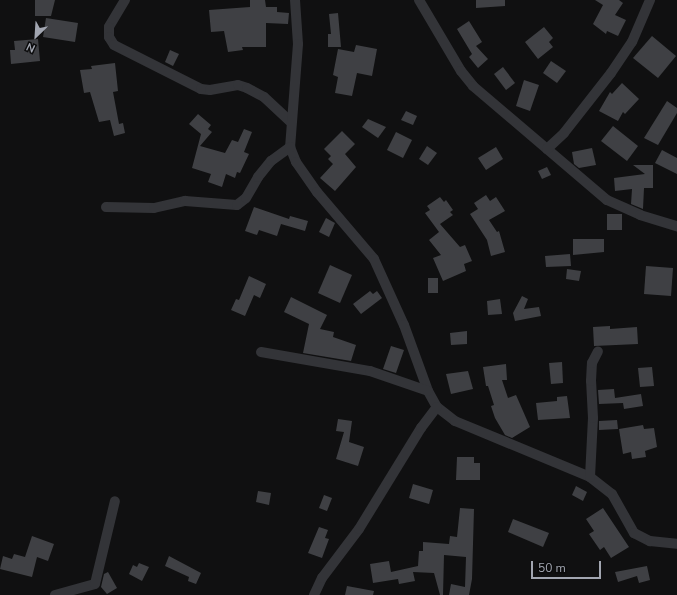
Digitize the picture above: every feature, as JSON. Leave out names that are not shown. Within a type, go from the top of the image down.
[{"type":"street","points":[[125,0],[109,27],[109,37],[114,45],[201,89],[210,90],[238,85],[247,88],[264,97],[291,122]]},
{"type":"street","points":[[295,0],[298,44],[290,148],[296,162],[318,192],[374,259],[404,325],[428,391],[437,407],[455,421],[590,477],[612,494],[634,533],[650,541],[677,544]]},
{"type":"street","points":[[419,0],[460,71],[473,86],[606,200],[640,215],[677,226]]},
{"type":"street","points":[[547,149],[564,133],[611,73],[632,42],[650,0]]},
{"type":"street","points":[[106,207],[154,208],[185,201],[237,205],[246,198],[258,177],[271,161],[290,148]]},
{"type":"street","points":[[590,477],[593,418],[591,381],[592,363],[598,351]]},
{"type":"street","points":[[261,352],[370,371],[428,391]]},
{"type":"street","points":[[314,595],[322,578],[359,529],[421,428],[437,407]]},
{"type":"street","points":[[55,595],[79,592],[97,581],[115,501]]},
{"type":"building","points":[[35,0],[55,0],[51,16],[35,16]]},
{"type":"building","points":[[250,0],[265,0],[266,7],[277,7],[277,12],[289,13],[288,24],[266,23],[266,47],[242,47],[243,50],[228,52],[224,31],[211,32],[209,10],[250,7]]},
{"type":"building","points":[[476,0],[505,0],[505,6],[476,8]]},
{"type":"building","points":[[595,0],[619,0],[623,3],[615,15],[626,20],[618,36],[607,31],[606,34],[593,24],[603,5]]},
{"type":"building","points":[[338,13],[341,47],[328,47],[328,34],[331,34],[329,14]]},
{"type":"building","points":[[46,18],[78,23],[75,42],[43,37]]},
{"type":"building","points":[[469,21],[482,42],[476,46],[488,59],[478,68],[469,57],[472,54],[457,29]]},
{"type":"building","points":[[544,27],[553,38],[549,42],[553,47],[538,59],[525,42]]},
{"type":"building","points":[[652,36],[676,56],[658,78],[633,58]]},
{"type":"building","points":[[38,39],[40,61],[11,64],[10,50],[15,50],[14,41]]},
{"type":"building","points":[[356,45],[377,49],[372,76],[357,73],[352,96],[335,93],[338,77],[333,75],[338,49],[354,52]]},
{"type":"building","points":[[170,50],[179,54],[173,66],[165,62]]},
{"type":"building","points":[[551,61],[566,71],[557,83],[543,73]]},
{"type":"building","points":[[115,63],[118,91],[113,92],[119,124],[123,123],[125,133],[114,136],[110,120],[99,122],[90,92],[84,93],[80,70],[92,69],[91,66]]},
{"type":"building","points":[[503,67],[515,83],[506,90],[494,74]]},
{"type":"building","points":[[524,80],[539,85],[530,111],[516,106]]},
{"type":"building","points":[[622,83],[639,99],[625,114],[623,112],[618,121],[599,111],[610,92],[612,94]]},
{"type":"building","points":[[667,101],[677,108],[677,113],[658,145],[644,138]]},
{"type":"building","points":[[406,111],[417,116],[413,125],[401,120]]},
{"type":"building","points":[[198,114],[211,125],[208,129],[212,132],[200,146],[225,153],[232,140],[238,142],[244,129],[252,132],[244,152],[249,154],[240,173],[237,172],[235,178],[226,174],[222,187],[208,182],[211,174],[192,168],[201,134],[189,124]]},
{"type":"building","points":[[368,119],[386,127],[378,138],[362,127]]},
{"type":"building","points":[[613,126],[638,146],[627,161],[601,141]]},
{"type":"building","points":[[342,131],[355,144],[345,154],[356,167],[335,191],[320,178],[333,164],[328,159],[331,156],[324,149]]},
{"type":"building","points":[[396,132],[412,140],[403,158],[387,150]]},
{"type":"building","points":[[427,146],[437,153],[428,165],[419,159]]},
{"type":"building","points":[[496,147],[503,159],[486,170],[478,158]]},
{"type":"building","points":[[592,148],[596,165],[579,168],[574,164],[572,152]]},
{"type":"building","points":[[662,150],[677,158],[677,174],[655,163]]},
{"type":"building","points":[[633,165],[653,165],[653,188],[644,188],[643,209],[631,204],[632,189],[615,191],[614,178],[645,174]]},
{"type":"building","points":[[547,167],[551,175],[542,179],[538,171]]},
{"type":"building","points":[[486,195],[490,201],[496,197],[505,211],[489,220],[497,232],[499,231],[505,252],[491,256],[487,240],[470,214],[478,209],[474,203]]},
{"type":"building","points":[[440,197],[444,202],[446,200],[453,210],[450,212],[453,215],[440,224],[460,247],[465,245],[472,261],[464,264],[466,271],[443,281],[433,258],[441,255],[429,240],[439,232],[425,213],[430,210],[427,206]]},
{"type":"building","points":[[254,207],[289,219],[290,216],[308,221],[305,231],[281,224],[277,236],[259,230],[257,235],[245,231]]},
{"type":"building","points":[[607,214],[622,214],[622,230],[607,230]]},
{"type":"building","points":[[326,218],[335,223],[329,237],[319,232]]},
{"type":"building","points":[[573,239],[604,239],[604,252],[573,255]]},
{"type":"building","points":[[570,254],[571,266],[546,267],[545,256]]},
{"type":"building","points":[[330,265],[352,275],[340,303],[318,293]]},
{"type":"building","points":[[646,266],[673,268],[671,296],[644,294]]},
{"type":"building","points":[[567,269],[581,271],[579,281],[566,279]]},
{"type":"building","points":[[249,276],[266,284],[260,298],[254,295],[245,316],[231,310],[236,299],[239,300]]},
{"type":"building","points":[[428,278],[438,278],[438,293],[428,293]]},
{"type":"building","points":[[370,291],[373,294],[377,291],[382,298],[361,314],[353,304]]},
{"type":"building","points":[[522,296],[528,299],[524,309],[539,307],[541,316],[515,321],[513,313]]},
{"type":"building","points":[[291,297],[327,315],[320,329],[334,332],[333,337],[356,345],[351,361],[303,353],[309,324],[284,312]]},
{"type":"building","points":[[500,299],[502,314],[488,315],[487,301]]},
{"type":"building","points":[[610,326],[610,329],[637,327],[638,344],[594,346],[593,327]]},
{"type":"building","points":[[467,331],[467,344],[451,345],[450,333]]},
{"type":"building","points":[[391,346],[404,350],[396,373],[383,369]]},
{"type":"building","points":[[562,362],[563,383],[551,384],[549,363]]},
{"type":"building","points":[[506,364],[507,380],[502,380],[508,398],[516,395],[530,427],[512,438],[505,435],[495,418],[491,406],[494,405],[488,386],[486,386],[483,367]]},
{"type":"building","points":[[652,367],[654,386],[640,387],[638,368]]},
{"type":"building","points":[[468,371],[473,389],[451,394],[446,374]]},
{"type":"building","points":[[614,389],[615,398],[641,394],[643,406],[624,409],[623,403],[599,404],[598,390]]},
{"type":"building","points":[[567,396],[570,418],[538,420],[536,403],[557,401],[557,397]]},
{"type":"building","points":[[338,419],[352,421],[349,442],[364,447],[358,466],[336,459],[344,432],[336,431]]},
{"type":"building","points":[[617,420],[618,429],[599,430],[599,421]]},
{"type":"building","points":[[643,425],[644,429],[654,428],[657,447],[645,451],[646,457],[632,459],[631,452],[623,454],[619,429]]},
{"type":"building","points":[[457,457],[474,457],[474,463],[480,463],[480,480],[456,480]]},
{"type":"building","points":[[413,484],[433,490],[429,504],[409,498]]},
{"type":"building","points":[[576,486],[587,492],[583,501],[572,495]]},
{"type":"building","points":[[258,491],[271,493],[269,505],[256,502]]},
{"type":"building","points":[[324,495],[332,498],[327,511],[319,508]]},
{"type":"building","points":[[460,508],[474,509],[472,579],[469,595],[449,595],[451,584],[465,587],[466,557],[444,555],[443,595],[440,595],[434,573],[413,572],[415,581],[399,584],[398,579],[373,583],[370,564],[389,561],[391,572],[418,566],[419,551],[423,551],[423,542],[449,544],[450,536],[457,537]]},
{"type":"building","points":[[603,508],[629,547],[611,558],[604,547],[600,550],[589,534],[594,531],[586,519]]},
{"type":"building","points":[[513,519],[549,533],[543,547],[508,532]]},
{"type":"building","points":[[319,527],[328,530],[325,538],[329,539],[322,558],[308,553]]},
{"type":"building","points":[[32,536],[54,544],[48,561],[37,557],[32,577],[0,569],[3,556],[12,559],[14,554],[25,557]]},
{"type":"building","points":[[169,556],[201,573],[196,584],[188,581],[189,577],[165,566]]},
{"type":"building","points":[[139,563],[149,567],[142,581],[129,574],[133,565],[137,567]]},
{"type":"building","points":[[647,566],[650,580],[639,583],[637,576],[618,582],[615,572]]},
{"type":"building","points":[[108,572],[117,588],[107,594],[101,587],[104,574]]},
{"type":"building","points":[[347,586],[374,591],[373,595],[345,595]]}]
